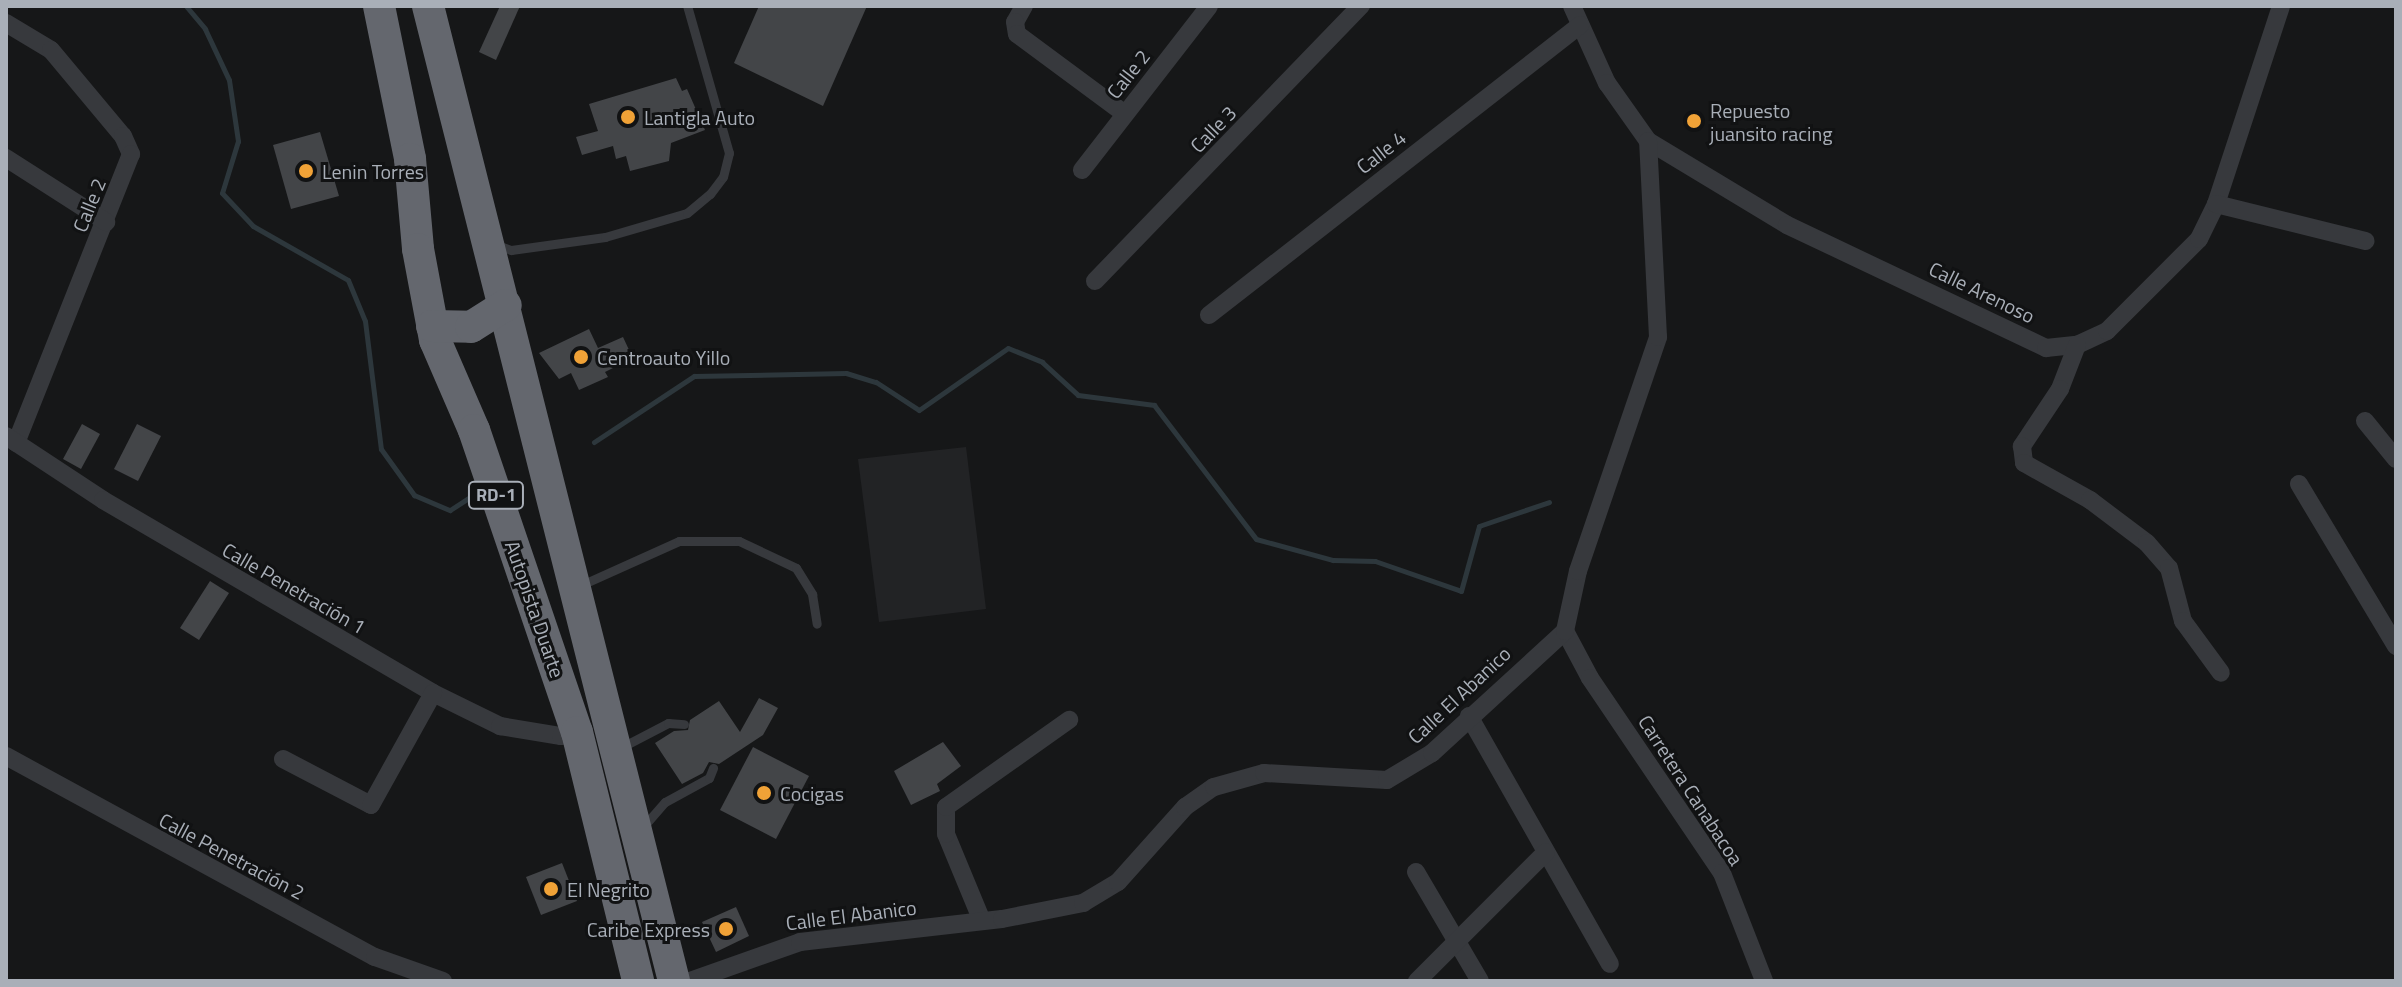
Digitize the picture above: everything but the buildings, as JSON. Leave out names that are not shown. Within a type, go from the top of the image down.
[{"type":"highway","name":"Autopista Duarte","points":[[379,6],[410,159],[418,249],[436,338],[474,430],[577,732],[638,981]]},
{"type":"highway","name":"Autopista Duarte","points":[[428,6],[514,336],[572,589],[674,981]]},
{"type":"highway","points":[[436,338],[471,327],[506,305]]},
{"type":"highway","points":[[436,338],[514,336]]},
{"type":"street","points":[[1024,6],[1014,28],[1125,114]]},
{"type":"street","name":"Calle 2","points":[[1082,170],[1209,6]]},
{"type":"street","name":"Calle 3","points":[[1095,281],[1361,6]]},
{"type":"street","name":"Calle Arenoso","points":[[1572,6],[1607,83],[1648,141],[1787,225],[2046,348],[2077,345],[2107,331],[2199,239],[2216,204],[2281,6]]},
{"type":"street","name":"Calle 2","points":[[6,23],[51,50],[123,136],[131,154],[106,222],[11,440]]},
{"type":"street","name":"Calle 4","points":[[1209,315],[1580,25]]},
{"type":"street","points":[[1565,631],[1578,571],[1658,337],[1648,141]]},
{"type":"street","points":[[6,158],[106,222]]},
{"type":"street","points":[[2216,204],[2366,241]]},
{"type":"street","points":[[2077,345],[2060,389],[2022,446],[2024,463],[2090,500],[2147,543],[2169,568],[2183,621],[2221,673]]},
{"type":"street","points":[[2365,421],[2396,459]]},
{"type":"street","name":"Calle Penetración 1","points":[[11,440],[103,500],[433,693],[500,726],[561,736],[577,732]]},
{"type":"street","points":[[2299,484],[2396,646]]},
{"type":"street","name":"Calle El Abanico","points":[[690,981],[800,942],[982,921],[1083,903],[1118,882],[1185,807],[1214,787],[1264,773],[1387,780],[1432,753],[1565,631]]},
{"type":"street","name":"Carretera Canabacoa","points":[[1565,631],[1590,678],[1722,873],[1764,981]]},
{"type":"street","points":[[283,759],[371,805],[433,693]]},
{"type":"street","points":[[1469,716],[1610,964]]},
{"type":"street","points":[[982,921],[946,834],[946,807],[1069,720]]},
{"type":"street","name":"Calle Penetración 2","points":[[6,756],[375,957],[443,981]]},
{"type":"street","points":[[1417,981],[1546,852]]},
{"type":"street","points":[[1416,872],[1480,981]]},
{"type":"lane","points":[[490,243],[511,250],[605,237],[687,213],[710,194],[723,177],[729,153],[687,6]]},
{"type":"lane","points":[[572,589],[679,541],[739,541],[796,568],[812,594],[817,624]]},
{"type":"lane","points":[[614,751],[668,723],[684,724]]},
{"type":"lane","points":[[636,835],[665,802],[709,778],[713,768]]},
{"type":"shaded area","points":[[966,447],[986,609],[879,622],[858,459]]},
{"type":"waterway","points":[[186,6],[205,29],[229,80],[238,141],[222,193],[253,226],[348,280],[365,321],[381,449],[414,495],[450,510],[475,494]]},
{"type":"waterway","points":[[594,442],[694,376],[846,373],[876,382],[919,410],[1008,348],[1042,362],[1078,395],[1154,405],[1256,539],[1333,560],[1375,561],[1461,591],[1479,526],[1549,502]]},
{"type":"place","name":"Lantigla Auto","points":[[628,117]]},
{"type":"place","name":"Repuesto juansito racing","points":[[1694,121]]},
{"type":"place","name":"Lenin Torres","points":[[306,171]]},
{"type":"place","name":"Centroauto Yillo","points":[[581,357]]},
{"type":"place","name":"Cocigas","points":[[764,793]]},
{"type":"place","name":"El Negrito","points":[[551,889]]},
{"type":"place","name":"Caribe Express","points":[[726,929]]}]
